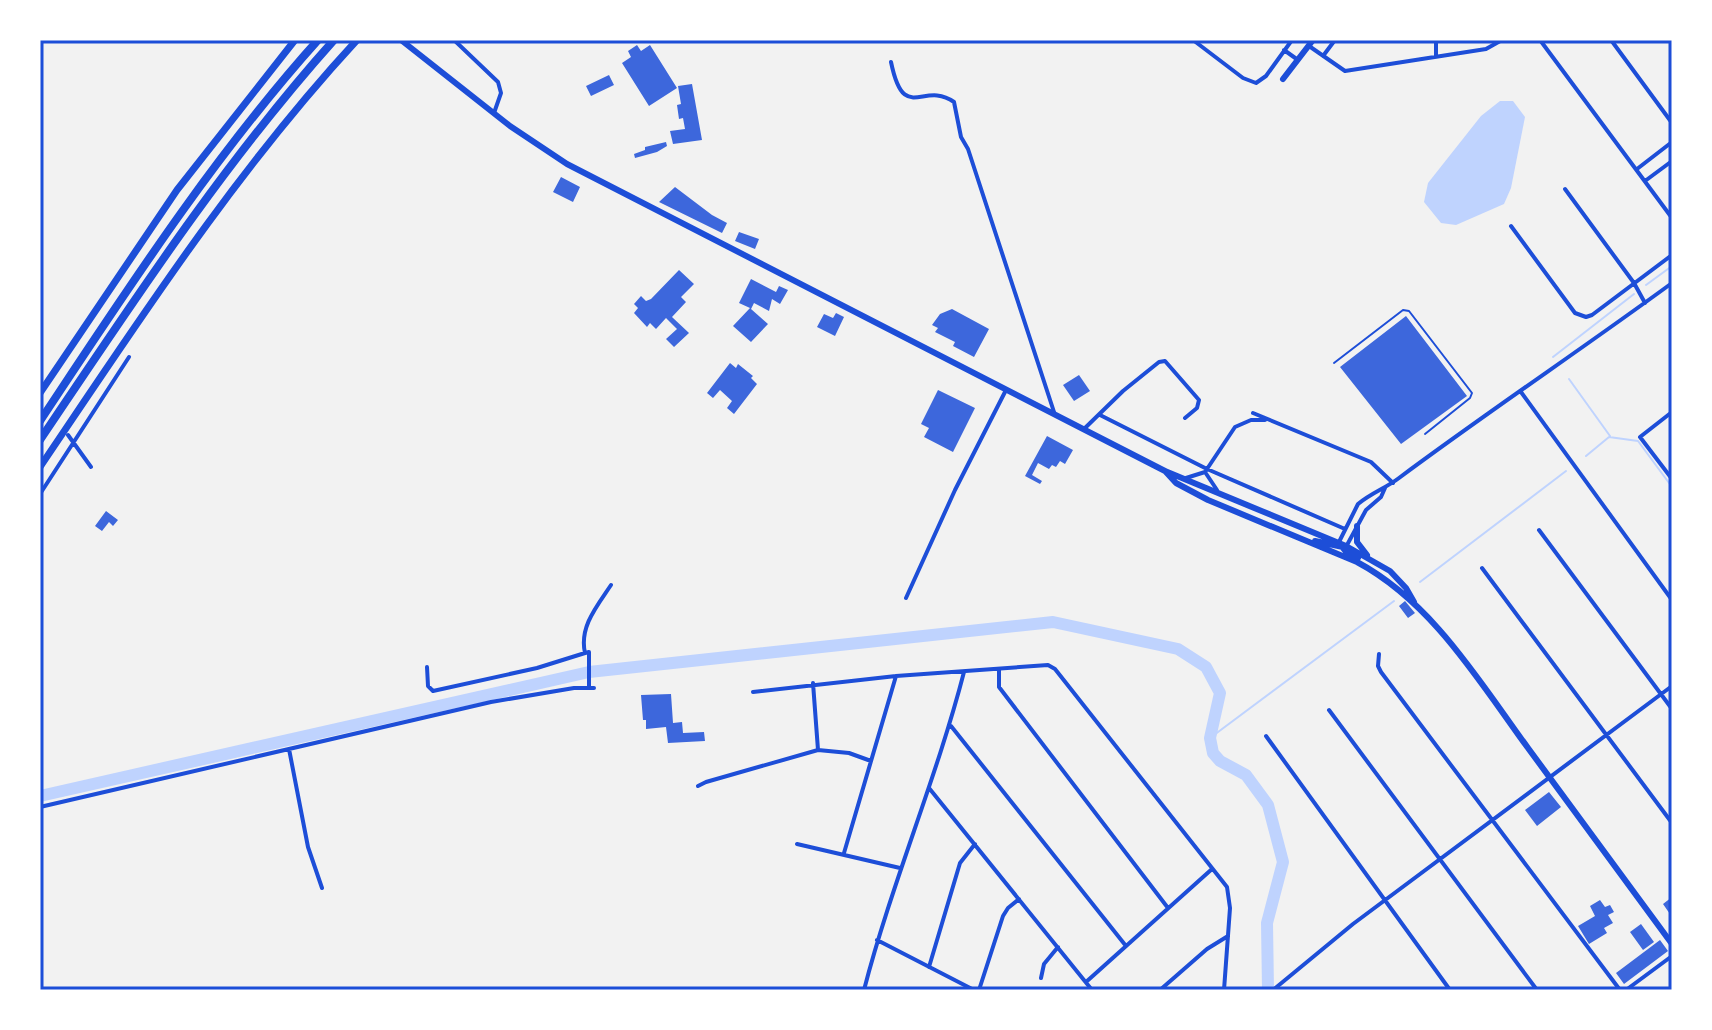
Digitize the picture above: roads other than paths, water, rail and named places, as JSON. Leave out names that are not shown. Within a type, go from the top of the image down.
[{"type":"highway","points":[[40,421],[189,201],[318,40]]},
{"type":"highway","points":[[40,440],[198,207],[334,40]]},
{"type":"main road","points":[[40,393],[177,190],[295,40]]},
{"type":"main road","points":[[40,467],[192,241],[263,150],[357,40]]},
{"type":"main road","points":[[401,40],[494,113],[586,174],[1165,471],[1342,545],[1400,580],[1672,944]]},
{"type":"main road","points":[[1283,79],[1311,43]]},
{"type":"main road","points":[[1165,471],[1176,483],[1208,500],[1357,562],[1414,602]]},
{"type":"main road","points":[[1357,526],[1359,547],[1373,561]]},
{"type":"main road","points":[[1306,540],[1342,545],[1348,554],[1383,573],[1392,584]]},
{"type":"street","points":[[454,40],[498,82],[501,93],[494,113]]},
{"type":"street","points":[[1193,40],[1249,82],[1256,83],[1266,76],[1292,40]]},
{"type":"street","points":[[1323,56],[1335,40]]},
{"type":"street","points":[[1436,40],[1436,57]]},
{"type":"street","points":[[1311,43],[1323,56],[1345,71],[1486,49],[1502,40]]},
{"type":"street","points":[[1540,40],[1672,218]]},
{"type":"street","points":[[1611,40],[1672,123]]},
{"type":"street","points":[[1284,50],[1298,60]]},
{"type":"street","points":[[891,62],[895,83],[902,95],[912,98],[944,97],[954,102],[961,137],[968,149],[1055,414]]},
{"type":"street","points":[[1637,169],[1672,142]]},
{"type":"street","points":[[1645,181],[1672,161]]},
{"type":"street","points":[[1565,189],[1634,283],[1645,303]]},
{"type":"street","points":[[1511,226],[1575,313],[1586,317],[1672,255]]},
{"type":"street","points":[[1342,545],[1345,529],[1358,504],[1393,483],[1672,283]]},
{"type":"street","points":[[40,350],[40,361]]},
{"type":"street","points":[[40,494],[129,357]]},
{"type":"street","points":[[1083,430],[1123,391],[1159,362],[1165,361],[1199,400],[1197,408],[1185,418]]},
{"type":"street","points":[[906,598],[955,490],[1006,390]]},
{"type":"street","points":[[1521,392],[1672,600]]},
{"type":"street","points":[[1672,412],[1640,437],[1672,479]]},
{"type":"street","points":[[1253,413],[1371,462],[1393,483]]},
{"type":"street","points":[[1100,415],[1206,471],[1345,529]]},
{"type":"street","points":[[1186,478],[1206,471],[1235,427],[1251,420],[1268,420]]},
{"type":"street","points":[[68,435],[91,467]]},
{"type":"street","points":[[1206,471],[1212,486],[1221,494]]},
{"type":"street","points":[[1342,545],[1385,488]]},
{"type":"street","points":[[1539,530],[1672,709]]},
{"type":"street","points":[[1482,568],[1672,823]]},
{"type":"street","points":[[585,653],[583,636],[587,623],[611,585]]},
{"type":"street","points":[[40,807],[491,702],[574,688],[592,688],[589,652],[537,668],[433,691],[428,686],[427,667]]},
{"type":"street","points":[[1379,654],[1381,672],[1620,990]]},
{"type":"street","points":[[753,692],[896,676],[1048,665],[1055,669],[1227,887],[1230,908],[1224,990]]},
{"type":"street","points":[[999,669],[999,687],[1168,908]]},
{"type":"street","points":[[864,990],[900,868],[950,725],[964,671]]},
{"type":"street","points":[[844,853],[896,676]]},
{"type":"street","points":[[813,683],[818,750]]},
{"type":"street","points":[[1275,988],[1386,899],[1672,686]]},
{"type":"street","points":[[1329,710],[1537,990]]},
{"type":"street","points":[[950,725],[1126,946]]},
{"type":"street","points":[[1266,736],[1450,990]]},
{"type":"street","points":[[289,749],[306,838],[322,888]]},
{"type":"street","points":[[698,786],[818,750],[849,753],[871,761]]},
{"type":"street","points":[[929,788],[1092,990]]},
{"type":"street","points":[[797,844],[900,868]]},
{"type":"street","points":[[929,967],[960,863],[975,844]]},
{"type":"street","points":[[1086,982],[1212,868]]},
{"type":"street","points":[[877,940],[977,990],[1003,916],[1019,899]]},
{"type":"street","points":[[1160,990],[1207,949],[1228,936]]},
{"type":"street","points":[[1041,978],[1044,964],[1058,947]]},
{"type":"street","points":[[1626,990],[1672,956]]},
{"type":"lane","points":[[1334,363],[1403,310],[1409,311],[1472,393],[1470,398],[1425,434]]},
{"type":"water","points":[[1500,101],[1513,101],[1525,117],[1511,188],[1504,204],[1456,225],[1441,223],[1424,202],[1428,183],[1481,116]]},
{"type":"waterway","points":[[1646,285],[1672,266]]},
{"type":"waterway","points":[[1553,357],[1634,294]]},
{"type":"waterway","points":[[1569,379],[1610,436]]},
{"type":"waterway","points":[[1586,456],[1609,437],[1638,441],[1672,487]]},
{"type":"waterway","points":[[1420,582],[1566,471]]},
{"type":"waterway","points":[[1210,738],[1394,601]]},
{"type":"waterway","points":[[40,796],[589,672],[1053,622],[1178,649],[1206,667],[1220,693],[1210,738],[1213,753],[1220,761],[1246,775],[1268,805],[1283,862],[1267,923],[1268,990]]}]
